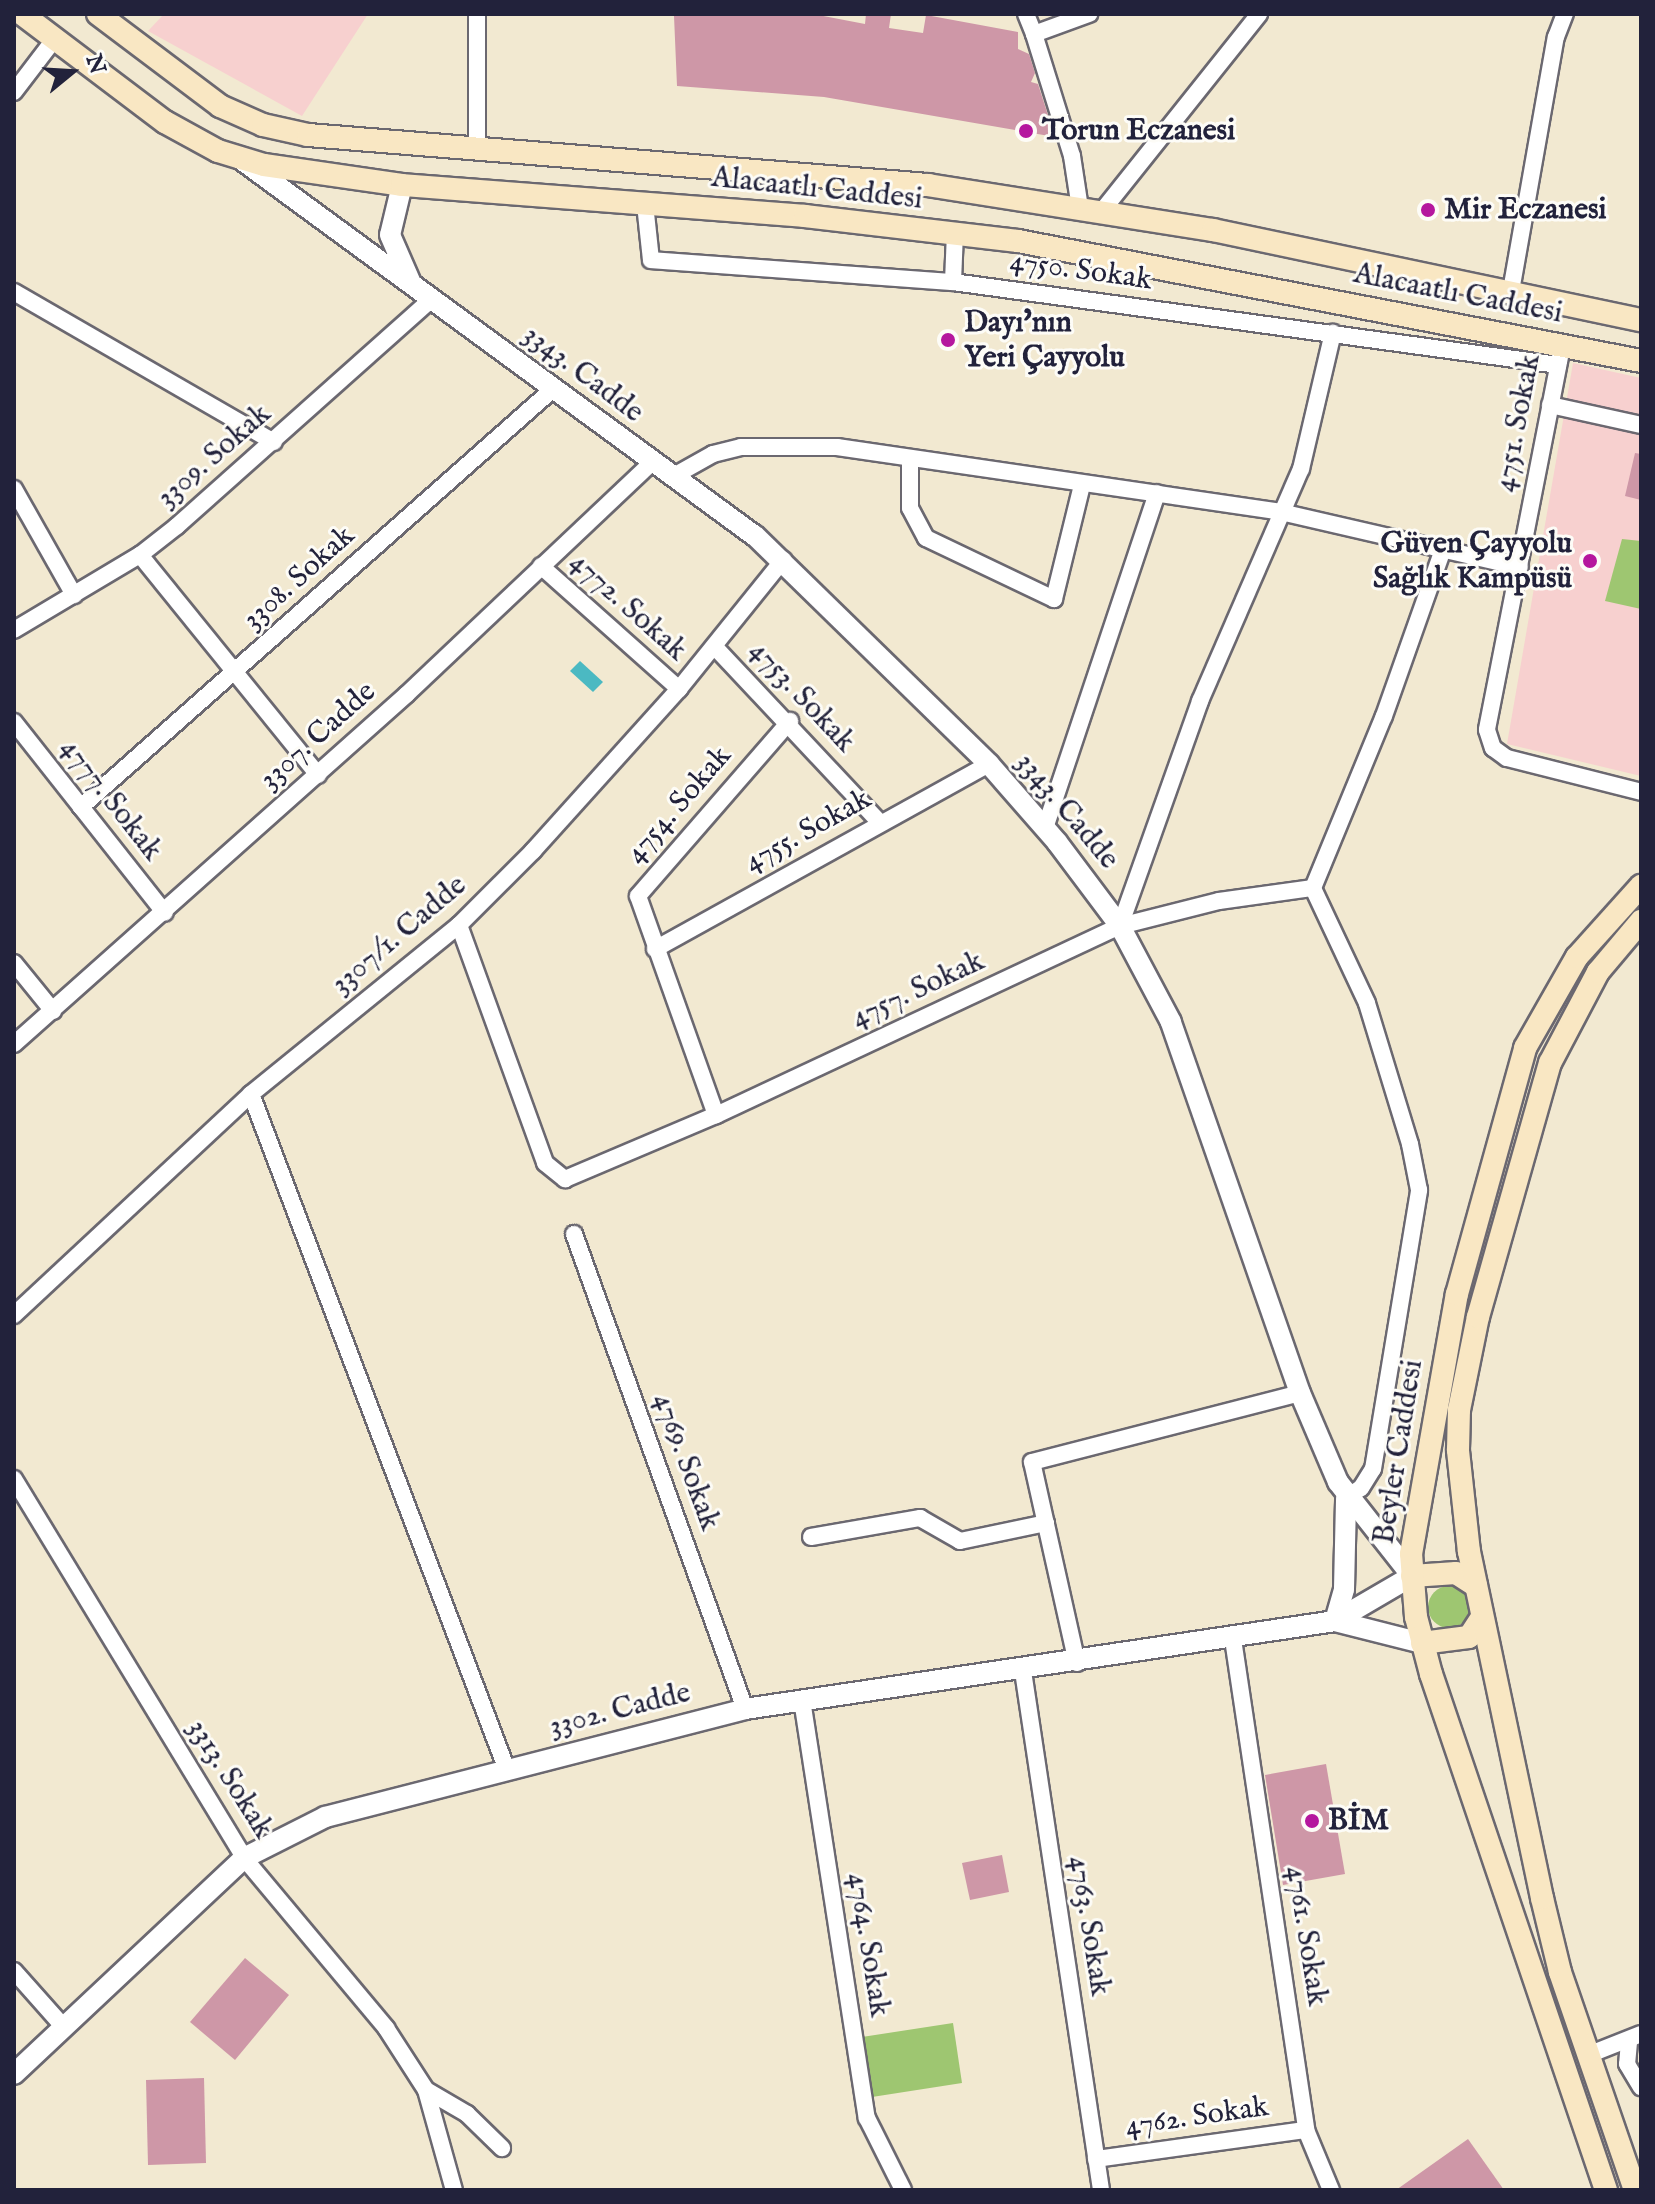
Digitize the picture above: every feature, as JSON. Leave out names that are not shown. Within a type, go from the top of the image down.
[{"type":"main road","name":"Alacaatlı Caddesi","points":[[22,14],[53,41],[165,122],[240,159],[402,185],[955,233],[1560,354],[1641,361]]},
{"type":"main road","name":"Alacaatlı Caddesi","points":[[98,14],[198,93],[263,125],[345,141],[839,175],[1102,211],[1511,291],[1641,320]]},
{"type":"main road","name":"Beyler Caddesi","points":[[1606,2190],[1422,1643],[1412,1576],[1413,1530],[1434,1403],[1508,1098],[1549,1001],[1577,957],[1641,886]]},
{"type":"main road","name":"Beyler Caddesi","points":[[1635,2190],[1588,2055],[1542,1898],[1476,1586],[1458,1450],[1459,1410],[1478,1317],[1554,1051],[1598,972],[1641,921]]},
{"type":"main road","points":[[1412,1576],[1456,1573],[1476,1586]]},
{"type":"main road","points":[[1422,1643],[1469,1637],[1482,1617]]},
{"type":"street","points":[[477,14],[477,148]]},
{"type":"street","points":[[1026,14],[1072,156],[1080,208]]},
{"type":"street","points":[[1034,34],[1089,14]]},
{"type":"street","points":[[1102,211],[1259,14]]},
{"type":"street","points":[[1511,291],[1556,37],[1565,14]]},
{"type":"street","points":[[14,92],[53,41]]},
{"type":"street","name":"3343. Cadde","points":[[240,159],[783,560],[989,764],[1045,828],[1120,926],[1176,1036],[1300,1393],[1346,1498],[1412,1576]]},
{"type":"street","name":"3343. Cadde","points":[[402,185],[390,235],[411,283]]},
{"type":"street","name":"4750. Sokak","points":[[645,204],[651,260],[953,282],[1333,333],[1560,354]]},
{"type":"street","points":[[953,282],[955,233]]},
{"type":"street","points":[[14,292],[274,442]]},
{"type":"street","name":"3309. Sokak","points":[[14,630],[140,555],[274,442],[432,299]]},
{"type":"street","points":[[1120,926],[1200,701],[1301,469],[1333,333]]},
{"type":"street","name":"4751. Sokak","points":[[1560,354],[1487,730],[1493,748],[1507,758],[1641,792]]},
{"type":"street","name":"3308. Sokak","points":[[81,807],[553,389]]},
{"type":"street","points":[[1550,405],[1641,425]]},
{"type":"street","points":[[672,477],[713,454],[741,447],[837,447],[910,461],[1281,512],[1520,567]]},
{"type":"street","points":[[910,461],[910,508],[926,538],[1054,599],[1082,485]]},
{"type":"street","name":"3307. Cadde","points":[[14,1044],[318,775],[652,462]]},
{"type":"street","points":[[14,489],[74,595]]},
{"type":"street","points":[[1045,828],[1157,493]]},
{"type":"street","points":[[1335,1621],[1344,1589],[1346,1498],[1361,1488],[1373,1469],[1419,1190],[1407,1130],[1367,1003],[1313,888],[1384,716],[1443,549]]},
{"type":"street","points":[[140,555],[318,775]]},
{"type":"street","name":"3307/1. Cadde","points":[[14,1315],[251,1094],[459,925],[533,851],[679,689],[783,560]]},
{"type":"street","name":"4772. Sokak","points":[[541,566],[679,689]]},
{"type":"street","name":"4753. Sokak","points":[[715,647],[790,721],[880,823]]},
{"type":"street","name":"4754. Sokak","points":[[716,1115],[638,896],[790,721]]},
{"type":"street","name":"4777. Sokak","points":[[14,722],[165,913]]},
{"type":"street","name":"4755. Sokak","points":[[655,949],[989,764]]},
{"type":"street","name":"4757. Sokak","points":[[459,925],[545,1163],[558,1177],[578,1176],[716,1115],[1120,926],[1219,901],[1313,888]]},
{"type":"street","points":[[14,963],[53,1011]]},
{"type":"street","points":[[251,1094],[507,1770]]},
{"type":"street","name":"4769. Sokak","points":[[574,1234],[745,1709]]},
{"type":"street","points":[[1077,1663],[1032,1462],[1300,1393]]},
{"type":"street","name":"3313. Sokak","points":[[14,1479],[244,1858],[386,2028],[426,2090]]},
{"type":"street","points":[[811,1537],[920,1518],[960,1541],[1046,1523]]},
{"type":"street","name":"3302. Cadde","points":[[14,2074],[62,2025],[244,1858],[325,1817],[745,1709],[1077,1663],[1335,1621],[1412,1576]]},
{"type":"street","name":"3302. Cadde","points":[[1335,1621],[1422,1643]]},
{"type":"street","name":"4761. Sokak","points":[[1233,1639],[1306,2130],[1331,2190]]},
{"type":"street","name":"4763. Sokak","points":[[1023,1671],[1101,2190]]},
{"type":"street","name":"4764. Sokak","points":[[802,1700],[867,2118],[903,2190]]},
{"type":"street","points":[[14,1971],[62,2025]]},
{"type":"street","points":[[1588,2055],[1635,2038]]},
{"type":"street","points":[[1635,2038],[1627,2064],[1641,2087]]},
{"type":"street","points":[[426,2090],[467,2114],[502,2148]]},
{"type":"street","points":[[426,2090],[454,2190]]},
{"type":"street","name":"4762. Sokak","points":[[1096,2159],[1306,2130]]},
{"type":"shaded area","points":[[164,14],[368,14],[302,116],[148,31]]},
{"type":"shaded area","name":"Güven Çayyolu Sağlık Kampüsü","points":[[1573,363],[1641,378],[1641,776],[1507,744]]},
{"type":"green space","points":[[1622,539],[1641,541],[1641,609],[1605,601]]},
{"type":"green space","points":[[1449,1586],[1464,1592],[1470,1607],[1464,1622],[1449,1628],[1434,1622],[1428,1607],[1434,1592]]},
{"type":"green space","points":[[953,2023],[962,2083],[872,2097],[862,2037]]},
{"type":"water","points":[[580,661],[603,682],[593,692],[570,671]]},
{"type":"building","points":[[813,14],[865,24],[866,14],[891,14],[889,28],[923,33],[926,15],[1018,32],[1018,49],[1029,54],[1035,73],[1031,82],[1038,84],[1055,137],[824,97],[677,86],[674,16]]},
{"type":"building","points":[[1635,453],[1641,454],[1641,500],[1625,496]]},
{"type":"building","points":[[1326,1764],[1345,1874],[1283,1885],[1265,1775]]},
{"type":"building","points":[[1002,1855],[1009,1892],[970,1900],[962,1863]]},
{"type":"building","points":[[245,1958],[289,1995],[235,2060],[190,2022]]},
{"type":"building","points":[[204,2078],[206,2163],[148,2165],[146,2080]]},
{"type":"building","points":[[1468,2139],[1504,2190],[1396,2190]]},
{"type":"place","name":"Torun Eczanesi","points":[[1026,131]]},
{"type":"place","name":"Mir Eczanesi","points":[[1428,210]]},
{"type":"place","name":"Dayı'nın Yeri Çayyolu","points":[[948,340]]},
{"type":"place","name":"Güven Çayyolu Sağlık Kampüsü","points":[[1590,561]]},
{"type":"place","name":"BİM","points":[[1312,1821]]}]
